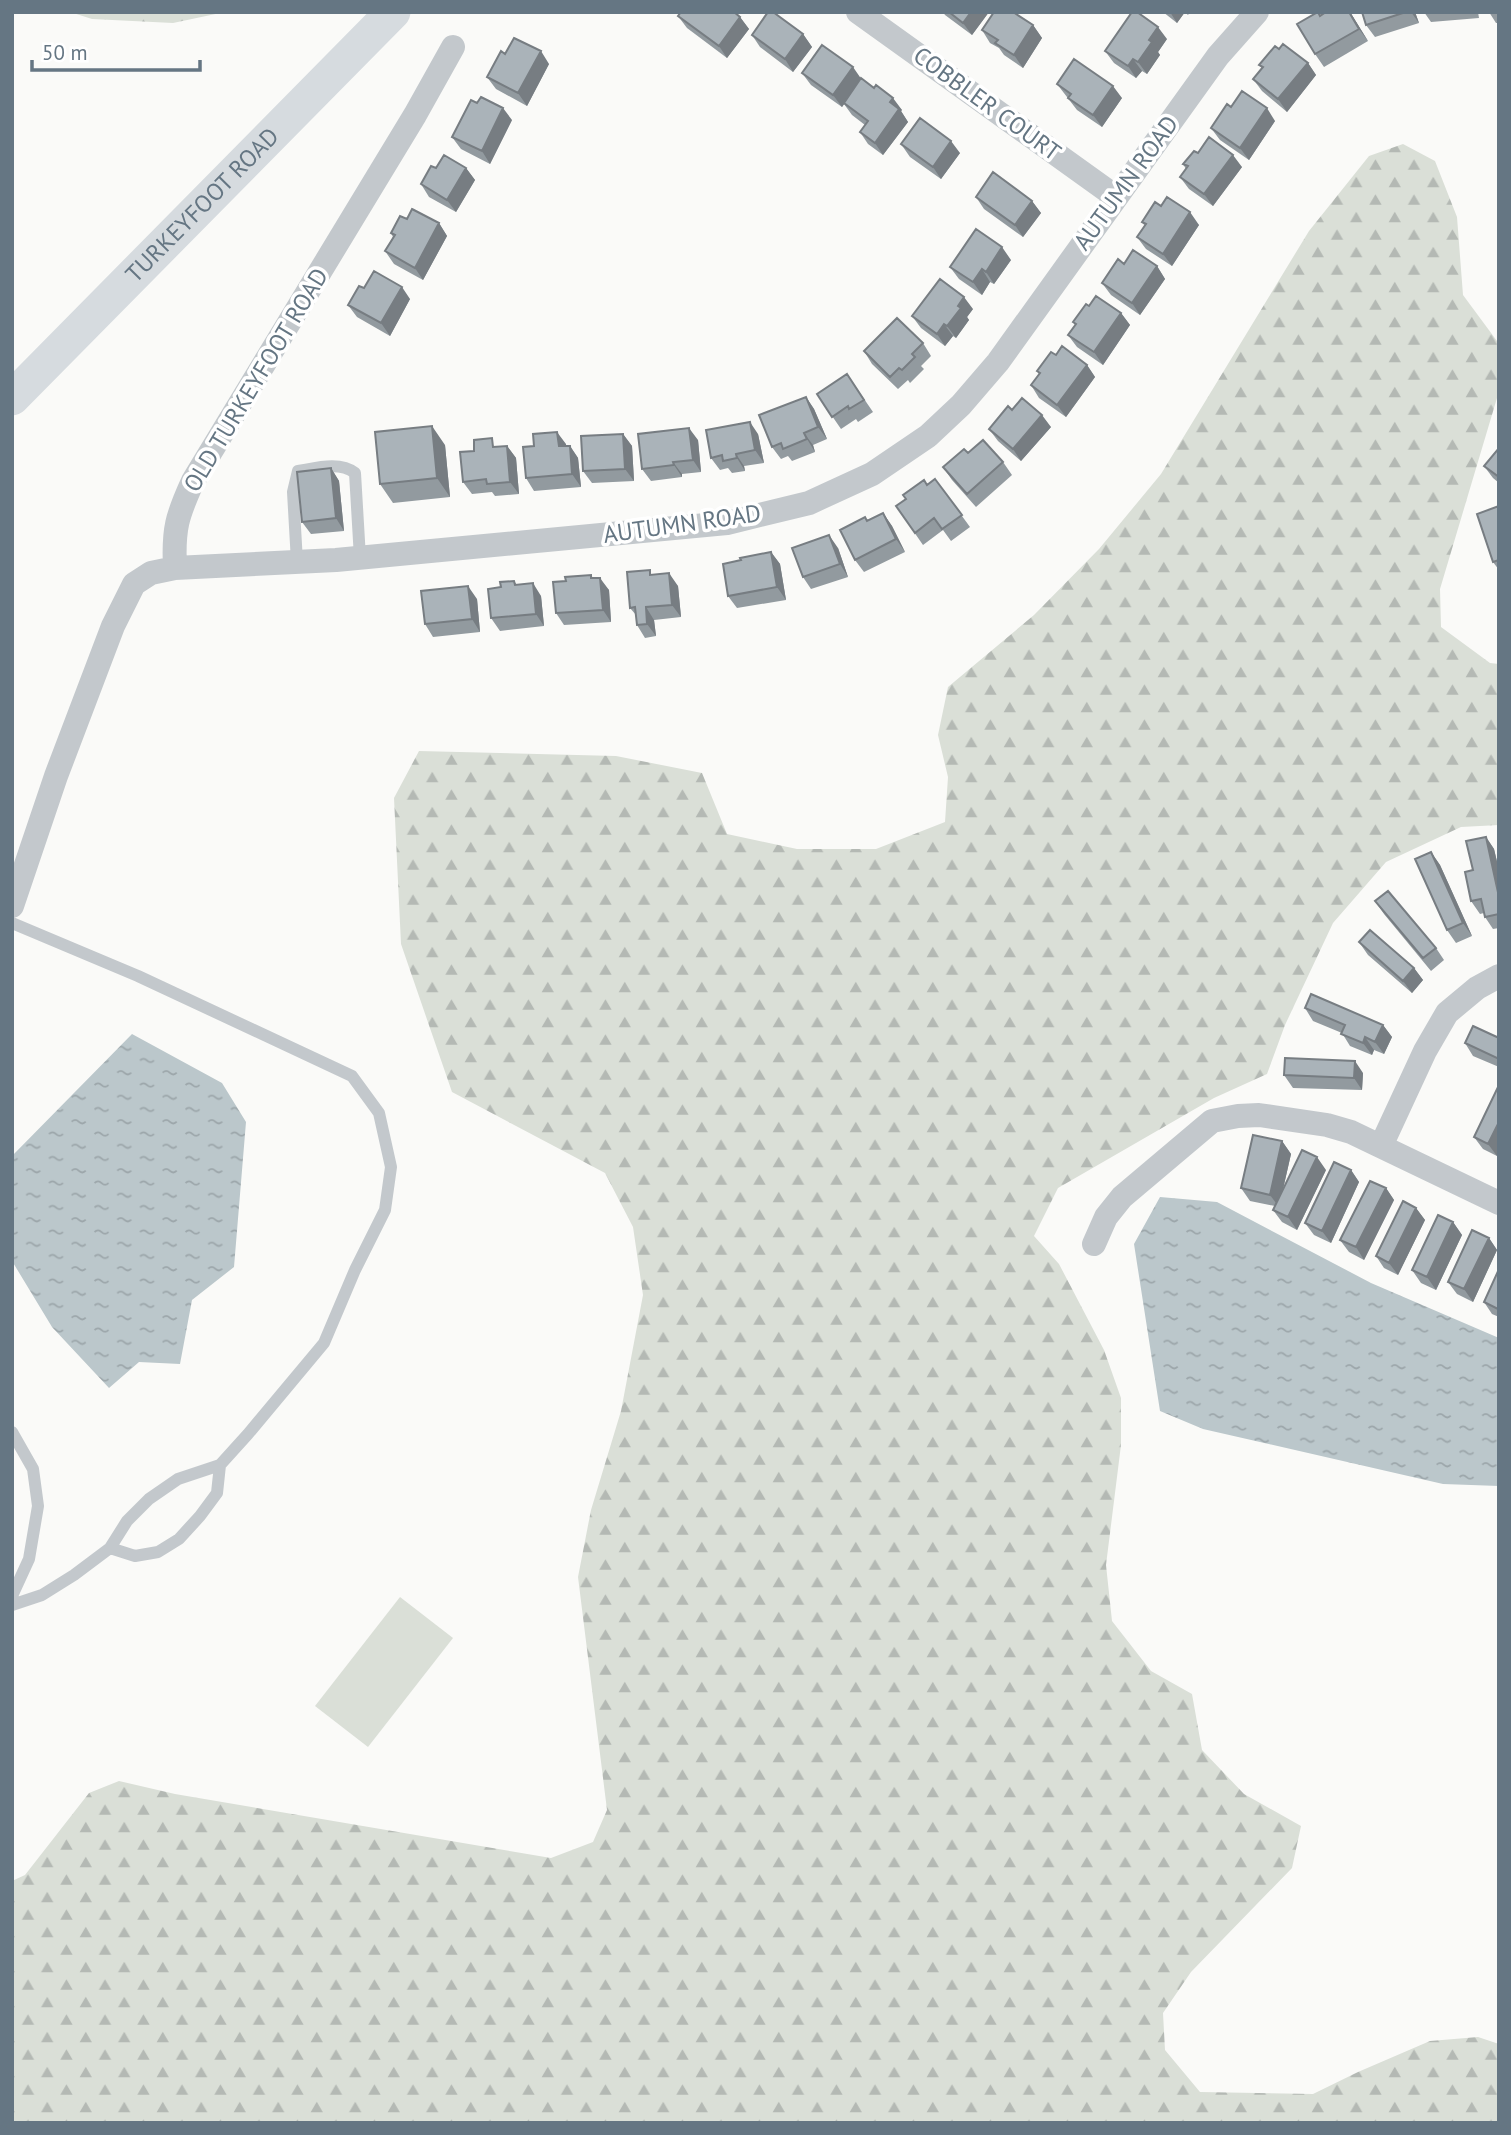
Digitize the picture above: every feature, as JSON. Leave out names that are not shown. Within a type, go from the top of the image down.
[{"type":"main road","name":"TURKEYFOOT ROAD","points":[[12,398],[393,12]]},
{"type":"street","name":"COBBLER COURT","points":[[858,12],[1116,197]]},
{"type":"street","name":"AUTUMN ROAD","points":[[175,568],[360,558],[727,523],[809,503],[872,474],[928,436],[961,405],[998,362],[1219,55],[1257,12]]},
{"type":"street","name":"OLD TURKEYFOOT ROAD","points":[[175,568],[173,539],[178,513],[193,481],[415,115],[453,47]]},
{"type":"street","points":[[12,906],[56,776],[113,626],[134,584],[151,573],[175,568]]},
{"type":"street","points":[[1381,1146],[1425,1051],[1447,1013],[1477,988],[1499,976]]},
{"type":"street","points":[[1094,1244],[1106,1217],[1122,1197],[1212,1121],[1238,1116],[1259,1115],[1351,1132],[1499,1203]]},
{"type":"lane","points":[[297,562],[293,492],[298,471],[330,466],[349,468],[355,473],[360,558]]},
{"type":"lane","points":[[12,923],[138,976],[352,1076],[379,1113],[391,1167],[385,1210],[355,1270],[324,1343],[220,1465],[178,1479],[149,1499],[127,1521],[110,1548],[42,1595],[12,1605]]},
{"type":"lane","points":[[12,1432],[33,1469],[38,1506],[29,1559],[12,1596]]},
{"type":"lane","points":[[110,1548],[135,1556],[158,1552],[179,1539],[201,1516],[217,1493],[220,1465]]},
{"type":"green space","points":[[70,12],[225,12],[173,23],[92,19]]},
{"type":"green space","points":[[1403,144],[1435,161],[1457,217],[1463,295],[1497,341],[1497,398],[1440,589],[1441,627],[1490,663],[1499,664],[1499,825],[1461,827],[1386,862],[1333,923],[1285,1025],[1267,1074],[1214,1098],[1058,1188],[1034,1236],[1059,1264],[1104,1350],[1121,1398],[1121,1445],[1106,1565],[1112,1621],[1151,1671],[1192,1694],[1202,1750],[1244,1794],[1301,1826],[1292,1868],[1191,1972],[1163,2013],[1165,2050],[1200,2092],[1313,2094],[1430,2041],[1478,2037],[1499,2044],[1499,2123],[12,2123],[12,1881],[25,1875],[89,1793],[119,1781],[175,1794],[551,1858],[593,1842],[607,1810],[578,1577],[591,1510],[621,1411],[643,1295],[633,1227],[605,1173],[452,1092],[401,944],[394,798],[419,751],[616,756],[702,773],[727,834],[797,849],[876,849],[945,822],[948,777],[938,735],[948,687],[1034,615],[1099,549],[1161,474],[1309,231],[1369,156]]},
{"type":"green space","points":[[400,1597],[453,1638],[368,1747],[315,1706]]},
{"type":"water","points":[[132,1034],[222,1083],[246,1122],[234,1267],[192,1300],[180,1364],[139,1362],[109,1388],[52,1327],[12,1261],[12,1156]]},
{"type":"water","points":[[1160,1197],[1217,1202],[1371,1283],[1499,1338],[1499,1486],[1443,1484],[1203,1429],[1160,1411],[1134,1244]]},
{"type":"building","points":[[681,12],[734,12],[740,17],[719,46],[678,16]]},
{"type":"building","points":[[768,12],[773,12],[803,34],[785,59],[752,35]]},
{"type":"building","points":[[949,12],[971,12],[963,23]]},
{"type":"building","points":[[994,12],[1013,12],[1033,25],[1014,55],[995,43],[998,40],[982,30]]},
{"type":"building","points":[[1132,12],[1137,12],[1158,27],[1149,40],[1152,42],[1138,62],[1133,59],[1128,66],[1105,51]]},
{"type":"building","points":[[1318,12],[1320,16],[1326,12],[1349,12],[1359,29],[1315,54],[1297,24]]},
{"type":"building","points":[[1362,12],[1406,12],[1366,25]]},
{"type":"building","points":[[514,38],[541,51],[518,93],[487,77],[501,51],[505,54]]},
{"type":"building","points":[[1283,44],[1308,63],[1278,99],[1253,79],[1263,67],[1259,65],[1275,46],[1279,49]]},
{"type":"building","points":[[822,45],[853,67],[833,95],[802,73]]},
{"type":"building","points":[[1074,59],[1113,86],[1093,115],[1068,98],[1071,94],[1057,84]]},
{"type":"building","points":[[861,78],[893,98],[890,102],[899,109],[875,143],[860,132],[868,121],[844,103]]},
{"type":"building","points":[[1242,91],[1267,108],[1240,148],[1211,128],[1227,104],[1231,107]]},
{"type":"building","points":[[481,97],[503,108],[482,151],[452,137],[471,100],[477,103]]},
{"type":"building","points":[[920,118],[951,141],[933,167],[901,144]]},
{"type":"building","points":[[1209,137],[1233,155],[1204,194],[1180,177],[1188,166],[1183,164],[1194,151],[1198,153]]},
{"type":"building","points":[[444,155],[466,168],[447,200],[421,184],[431,166],[436,168]]},
{"type":"building","points":[[993,172],[1032,201],[1015,225],[976,197]]},
{"type":"building","points":[[1167,197],[1190,212],[1163,254],[1137,237],[1146,224],[1142,222],[1155,202],[1161,206]]},
{"type":"building","points":[[412,209],[439,223],[415,268],[385,251],[395,235],[391,233],[400,216],[407,219]]},
{"type":"building","points":[[976,229],[1002,247],[986,272],[982,269],[973,282],[950,267]]},
{"type":"building","points":[[1133,250],[1157,266],[1132,303],[1102,283],[1118,259],[1124,264]]},
{"type":"building","points":[[374,271],[402,287],[381,323],[348,305],[359,286],[364,288]]},
{"type":"building","points":[[940,279],[964,297],[958,306],[961,308],[937,334],[912,316]]},
{"type":"building","points":[[1096,296],[1121,313],[1094,352],[1068,335],[1076,324],[1073,322],[1086,304],[1089,306]]},
{"type":"building","points":[[897,318],[923,343],[912,354],[915,357],[890,377],[864,351]]},
{"type":"building","points":[[1062,346],[1087,365],[1057,405],[1031,385],[1040,373],[1037,371],[1051,352],[1056,355]]},
{"type":"building","points":[[847,374],[864,400],[849,409],[848,406],[832,417],[817,394]]},
{"type":"building","points":[[806,397],[818,427],[804,433],[807,439],[783,449],[781,443],[772,447],[759,415]]},
{"type":"building","points":[[1022,398],[1042,415],[1013,449],[989,429],[1008,406],[1012,410]]},
{"type":"building","points":[[750,422],[755,450],[736,454],[737,458],[723,461],[722,455],[711,458],[706,430]]},
{"type":"building","points":[[432,426],[437,478],[380,484],[375,432]]},
{"type":"building","points":[[689,428],[693,460],[642,469],[638,434]]},
{"type":"building","points":[[557,432],[559,446],[570,446],[572,474],[526,478],[523,447],[534,446],[533,434]]},
{"type":"building","points":[[623,434],[625,469],[583,471],[581,436]]},
{"type":"building","points":[[492,438],[493,447],[507,446],[510,482],[487,484],[486,479],[463,482],[460,452],[474,451],[474,440]]},
{"type":"building","points":[[983,440],[1003,462],[967,494],[943,467],[964,449],[968,453]]},
{"type":"building","points":[[1499,448],[1499,477],[1484,466]]},
{"type":"building","points":[[331,468],[336,518],[302,522],[297,472]]},
{"type":"building","points":[[935,479],[962,515],[942,529],[934,518],[915,533],[896,506],[906,499],[903,495],[924,480],[927,485]]},
{"type":"building","points":[[1499,506],[1499,560],[1493,562],[1477,514]]},
{"type":"building","points":[[883,513],[896,539],[855,560],[840,530],[865,517],[867,521]]},
{"type":"building","points":[[829,535],[840,564],[803,577],[792,548]]},
{"type":"building","points":[[771,552],[777,587],[728,596],[723,564]]},
{"type":"building","points":[[650,570],[650,575],[669,573],[672,605],[646,607],[647,624],[637,625],[635,607],[630,608],[627,572]]},
{"type":"building","points":[[591,575],[591,578],[600,578],[603,610],[556,613],[553,582],[566,581],[565,577]]},
{"type":"building","points":[[514,581],[515,585],[533,583],[536,614],[491,618],[488,589],[501,587],[500,582]]},
{"type":"building","points":[[468,586],[472,619],[425,624],[421,591]]},
{"type":"building","points":[[1486,837],[1499,897],[1499,914],[1485,917],[1481,899],[1471,901],[1465,872],[1473,870],[1466,841]]},
{"type":"building","points":[[1431,852],[1463,923],[1447,930],[1415,859]]},
{"type":"building","points":[[1388,891],[1436,948],[1423,958],[1375,901]]},
{"type":"building","points":[[1370,930],[1414,968],[1403,981],[1359,942]]},
{"type":"building","points":[[1311,994],[1383,1025],[1375,1042],[1365,1037],[1363,1043],[1341,1034],[1345,1025],[1305,1008]]},
{"type":"building","points":[[1473,1026],[1499,1038],[1499,1059],[1465,1043]]},
{"type":"building","points":[[1285,1058],[1355,1061],[1354,1078],[1284,1075]]},
{"type":"building","points":[[1499,1085],[1499,1122],[1488,1144],[1474,1137]]},
{"type":"building","points":[[1253,1135],[1282,1141],[1270,1195],[1241,1188]]},
{"type":"building","points":[[1302,1150],[1317,1157],[1288,1217],[1273,1210]]},
{"type":"building","points":[[1334,1162],[1351,1170],[1322,1231],[1305,1223]]},
{"type":"building","points":[[1370,1181],[1386,1188],[1356,1247],[1340,1240]]},
{"type":"building","points":[[1403,1201],[1416,1208],[1389,1263],[1376,1256]]},
{"type":"building","points":[[1438,1215],[1453,1222],[1427,1277],[1412,1270]]},
{"type":"building","points":[[1472,1230],[1489,1238],[1464,1289],[1448,1282]]},
{"type":"building","points":[[1499,1269],[1499,1308],[1498,1309],[1484,1302]]}]
